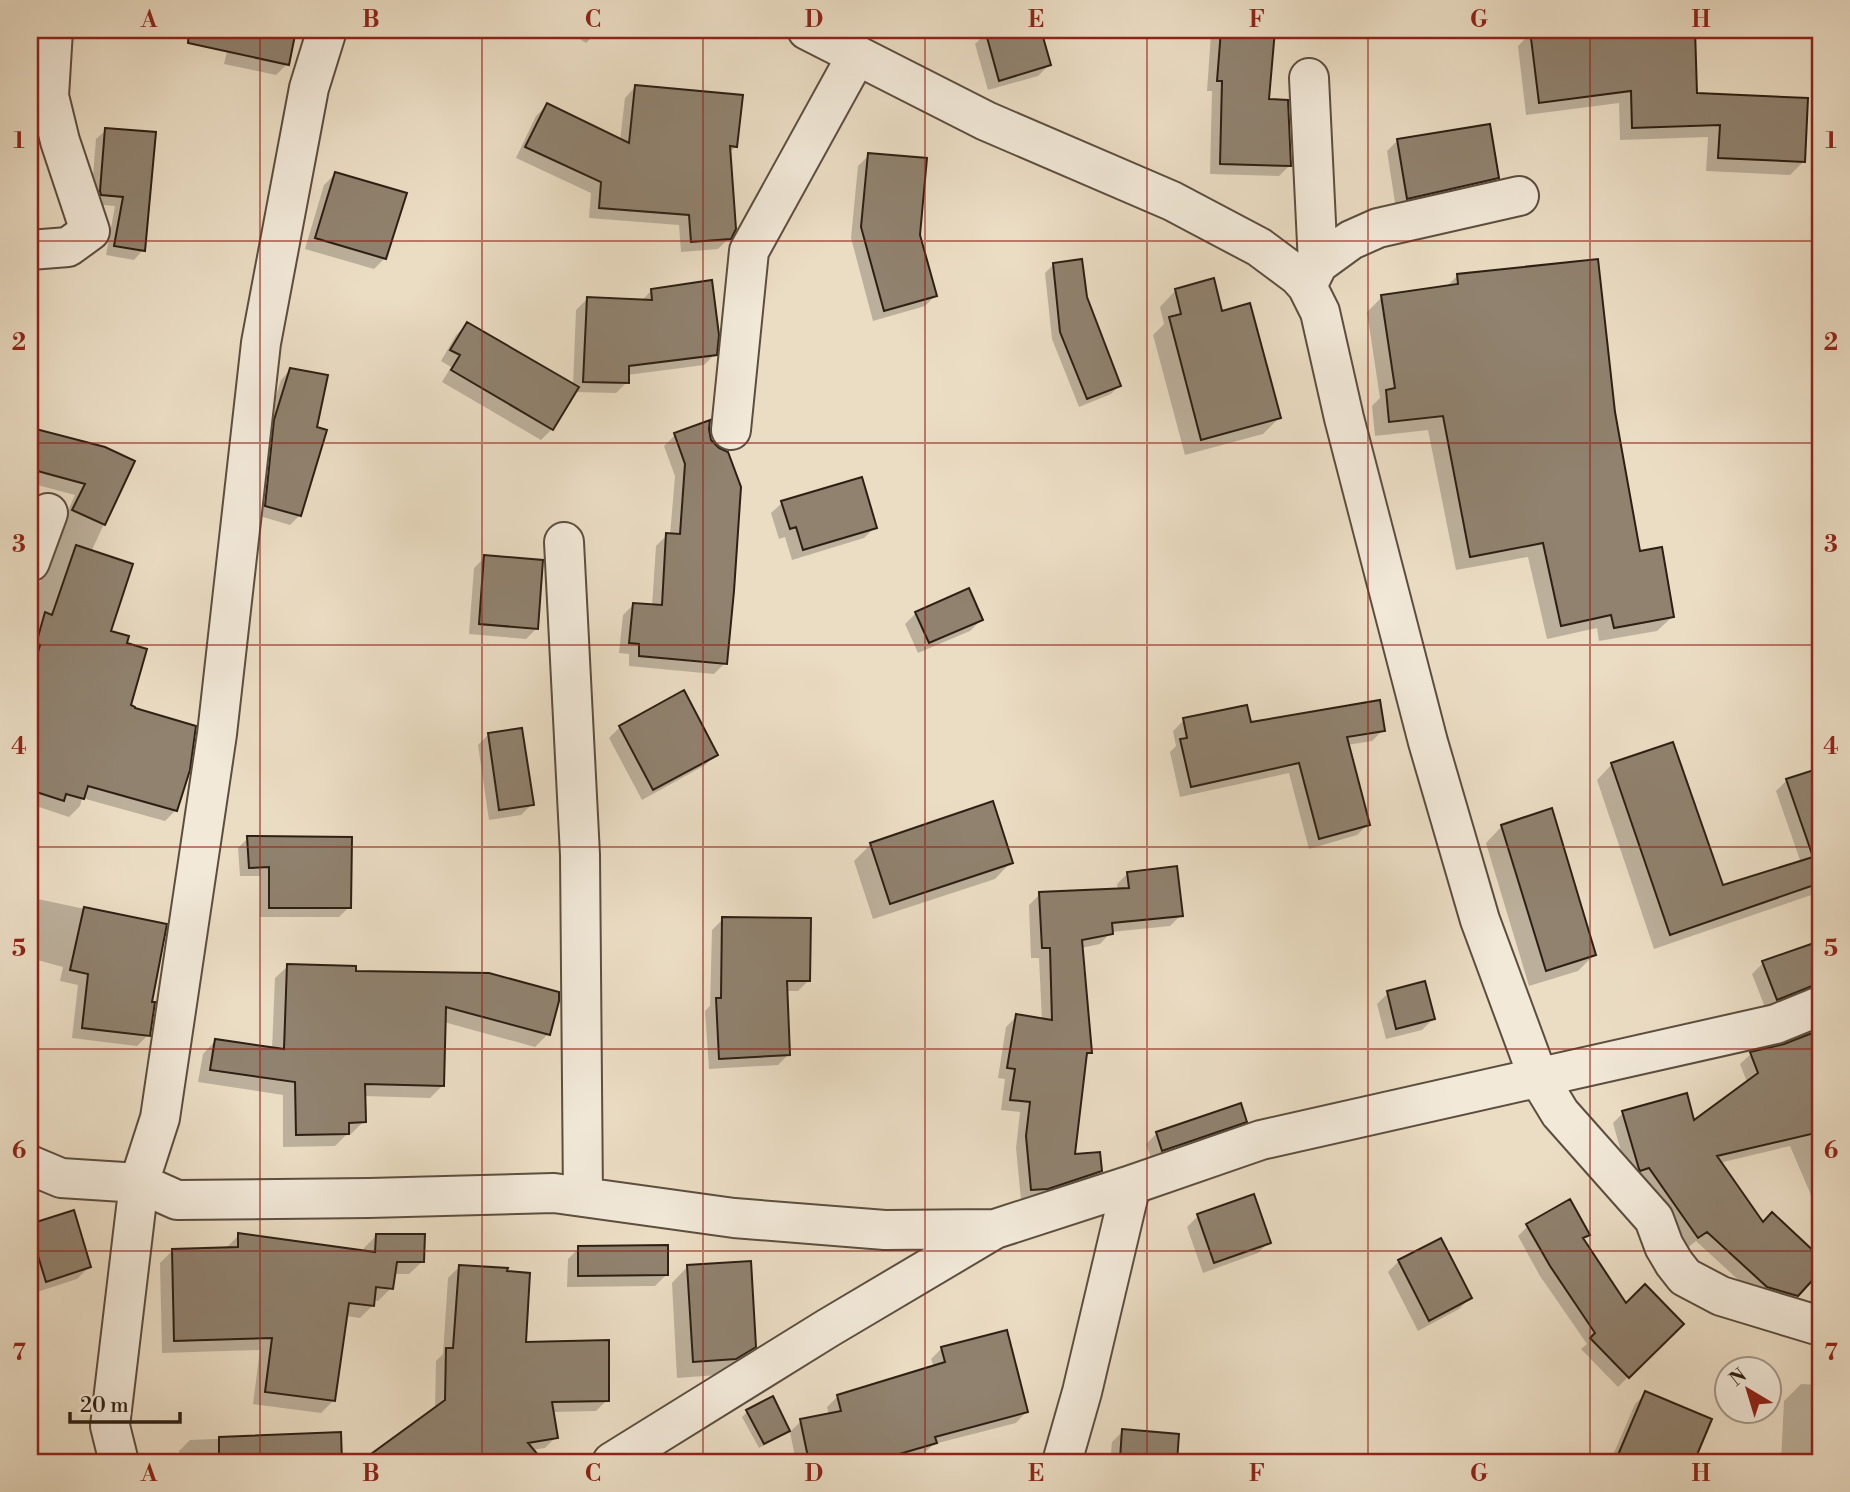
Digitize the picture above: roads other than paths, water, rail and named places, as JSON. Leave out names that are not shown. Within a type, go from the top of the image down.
[{"type":"street","points":[[30,250],[68,247],[90,231],[60,141],[49,96],[53,30]]},
{"type":"street","points":[[118,1462],[110,1426],[139,1183],[160,1118],[215,747],[261,343],[309,88],[327,30]]},
{"type":"street","points":[[807,30],[986,121],[1172,201],[1259,247],[1298,276],[1312,275],[1351,240],[1378,228],[1519,196]]},
{"type":"street","points":[[732,430],[749,251],[857,55]]},
{"type":"street","points":[[1309,78],[1312,275],[1343,418],[1428,741],[1480,920],[1538,1077],[1560,1113],[1654,1219],[1664,1247],[1685,1277],[1721,1296],[1820,1326]]},
{"type":"street","points":[[30,562],[48,513]]},
{"type":"street","points":[[564,542],[580,855],[583,1197]]},
{"type":"street","points":[[612,1462],[828,1328],[995,1229],[1261,1140],[1776,1024],[1820,1006]]},
{"type":"street","points":[[30,1165],[61,1178],[139,1183],[177,1200],[554,1193],[734,1218],[885,1230],[995,1229]]},
{"type":"street","points":[[1062,1462],[1082,1392],[1131,1185]]}]
